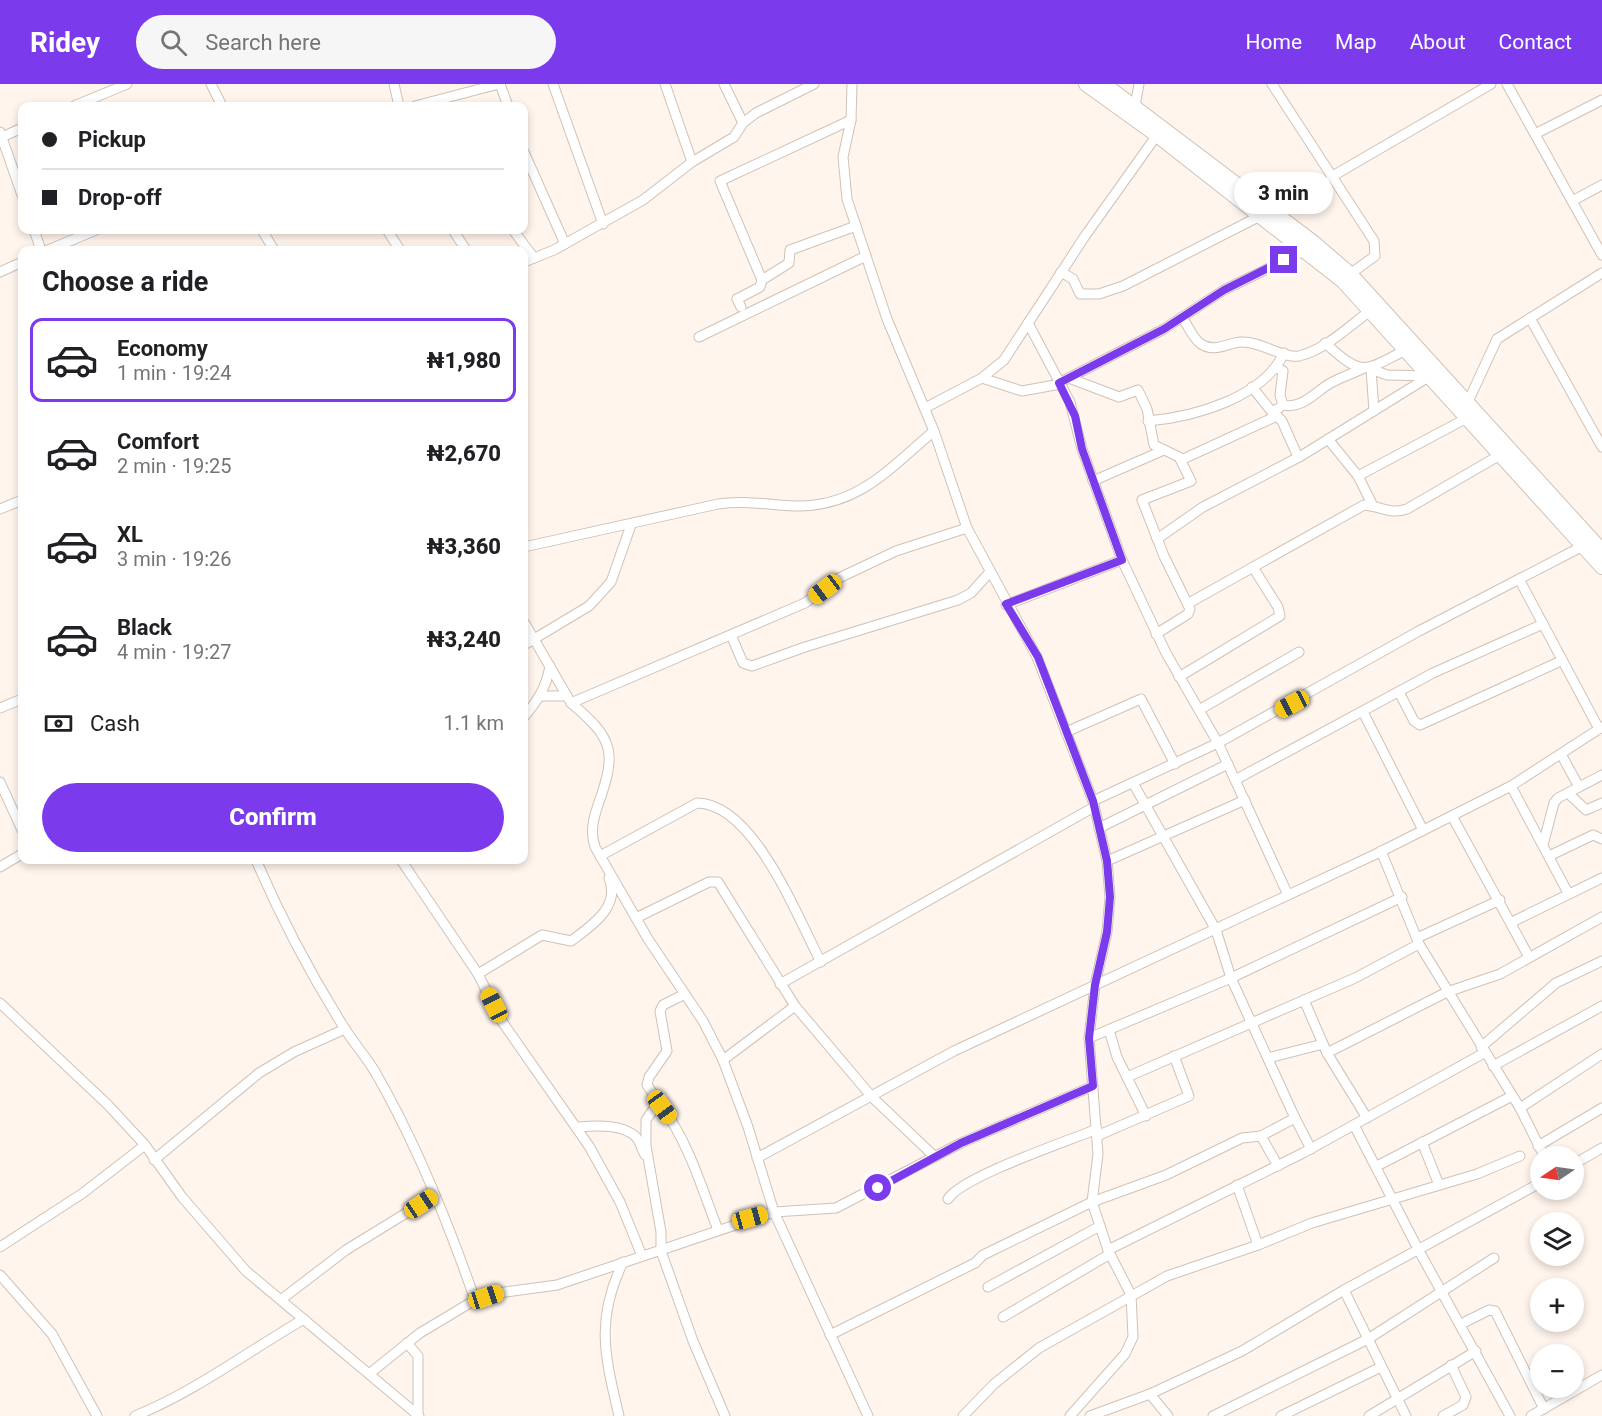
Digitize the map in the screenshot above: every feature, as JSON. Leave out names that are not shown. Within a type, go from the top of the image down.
[{"type":"main road","points":[[1086,84],[1157,135],[1344,282],[1430,376],[1467,411],[1602,551]]},
{"type":"main road","points":[[1104,84],[1314,243],[1350,274],[1467,411],[1500,455],[1602,567]]},
{"type":"street","points":[[84,102],[127,84]]},
{"type":"street","points":[[211,84],[220,102]]},
{"type":"street","points":[[394,84],[398,102]]},
{"type":"street","points":[[430,102],[500,84],[507,102]]},
{"type":"street","points":[[552,84],[603,224]]},
{"type":"street","points":[[665,84],[692,162]]},
{"type":"street","points":[[724,84],[743,123]]},
{"type":"street","points":[[528,260],[565,244],[643,200],[692,162],[734,137],[743,123],[765,107],[814,84]]},
{"type":"street","points":[[852,84],[851,120],[843,157],[844,179],[856,226],[887,319],[934,431],[967,528],[1006,604],[1038,657],[1094,804],[1107,861],[1110,897],[1107,932],[1095,985],[1089,1038],[1098,1154],[1092,1202],[1109,1252],[1131,1295],[1133,1337],[1125,1354],[1070,1416]]},
{"type":"street","points":[[1135,106],[1140,84]]},
{"type":"street","points":[[1272,84],[1374,241],[1375,256],[1350,274]]},
{"type":"street","points":[[1331,177],[1491,84]]},
{"type":"street","points":[[1507,84],[1602,255]]},
{"type":"street","points":[[1535,134],[1602,100]]},
{"type":"street","points":[[741,307],[737,299],[760,287],[762,280],[720,181],[851,120]]},
{"type":"street","points":[[18,129],[1,135],[18,182]]},
{"type":"street","points":[[925,408],[982,378],[1004,360],[1061,272],[1157,135]]},
{"type":"street","points":[[0,161],[10,156]]},
{"type":"street","points":[[528,161],[565,244]]},
{"type":"street","points":[[1572,201],[1602,184]]},
{"type":"street","points":[[1061,272],[1073,279],[1080,294],[1099,294],[1123,286],[1260,216]]},
{"type":"street","points":[[762,280],[789,263],[790,250],[856,226]]},
{"type":"street","points":[[58,246],[86,234]]},
{"type":"street","points":[[528,250],[534,258]]},
{"type":"street","points":[[982,378],[1022,391],[1039,390],[1059,383],[1182,317],[1224,290],[1304,251]]},
{"type":"street","points":[[699,337],[866,256]]},
{"type":"street","points":[[0,272],[18,264]]},
{"type":"street","points":[[1358,476],[1467,411],[1497,339],[1602,273]]},
{"type":"street","points":[[1182,317],[1200,344],[1220,349],[1240,342],[1266,345],[1284,353],[1300,356],[1325,343],[1370,311]]},
{"type":"street","points":[[1530,318],[1602,447]]},
{"type":"street","points":[[1028,323],[1075,416],[1082,449],[1122,560],[1156,634],[1218,743],[1288,895]]},
{"type":"street","points":[[1325,343],[1341,358],[1387,375],[1430,376]]},
{"type":"street","points":[[1283,405],[1293,407],[1301,404],[1330,383],[1406,350]]},
{"type":"street","points":[[1148,421],[1193,415],[1252,387],[1277,368],[1284,353]]},
{"type":"street","points":[[1277,368],[1283,371],[1280,395],[1283,405]]},
{"type":"street","points":[[1368,368],[1374,411]]},
{"type":"street","points":[[1157,539],[1203,507],[1298,457],[1430,376]]},
{"type":"street","points":[[1069,378],[1119,396],[1138,390],[1147,409],[1154,445],[1181,460],[1191,481],[1142,500],[1157,539],[1189,603],[1188,614],[1156,634]]},
{"type":"street","points":[[1252,387],[1274,414],[1298,457]]},
{"type":"street","points":[[1181,460],[1274,414],[1283,405]]},
{"type":"street","points":[[528,547],[739,501],[796,506],[837,500],[871,485],[934,431]]},
{"type":"street","points":[[1328,439],[1358,476],[1373,506]]},
{"type":"street","points":[[1094,481],[1164,450]]},
{"type":"street","points":[[1189,603],[1254,569],[1261,562],[1364,505],[1384,511],[1398,512],[1407,509],[1500,455]]},
{"type":"street","points":[[0,509],[18,502]]},
{"type":"street","points":[[528,642],[589,606],[611,582],[630,525]]},
{"type":"street","points":[[541,696],[569,700],[805,603],[839,578],[896,551],[967,528]]},
{"type":"street","points":[[780,984],[1094,804],[1218,743],[1419,631],[1582,546]]},
{"type":"street","points":[[1006,604],[1122,560]]},
{"type":"street","points":[[1179,677],[1280,616],[1278,607],[1254,569]]},
{"type":"street","points":[[730,635],[743,663],[749,667],[958,600],[971,593],[989,573]]},
{"type":"street","points":[[757,1158],[954,1051],[1216,930],[1511,786],[1600,728],[1561,661],[1519,579]]},
{"type":"street","points":[[1235,780],[1433,673],[1543,624]]},
{"type":"street","points":[[478,974],[542,935],[571,941],[600,920],[610,899],[612,884],[592,836],[593,821],[605,786],[609,749],[605,737],[593,721],[569,700],[528,630]]},
{"type":"street","points":[[1198,710],[1299,652]]},
{"type":"street","points":[[1399,692],[1414,721],[1420,725],[1561,661]]},
{"type":"street","points":[[528,712],[547,684],[550,666]]},
{"type":"street","points":[[1066,732],[1141,699],[1175,764]]},
{"type":"street","points":[[0,708],[18,701]]},
{"type":"street","points":[[1363,712],[1423,830]]},
{"type":"street","points":[[1561,754],[1579,787]]},
{"type":"street","points":[[1099,828],[1228,764]]},
{"type":"street","points":[[1543,845],[1554,803],[1602,775]]},
{"type":"street","points":[[0,782],[18,821]]},
{"type":"street","points":[[1133,783],[1216,930],[1231,978],[1311,1149]]},
{"type":"street","points":[[1511,786],[1568,893]]},
{"type":"street","points":[[1568,793],[1586,810],[1602,803]]},
{"type":"street","points":[[1107,861],[1245,800]]},
{"type":"street","points":[[600,856],[697,803],[708,803],[744,828],[776,873],[821,962]]},
{"type":"street","points":[[1452,816],[1500,900],[1529,957]]},
{"type":"street","points":[[1549,856],[1593,836],[1602,839]]},
{"type":"street","points":[[1381,851],[1402,897],[1418,941],[1482,1050],[1520,1108],[1538,1146],[1602,1108]]},
{"type":"street","points":[[0,867],[18,856]]},
{"type":"street","points":[[600,856],[723,1060],[748,1126],[774,1212],[868,1416]]},
{"type":"street","points":[[257,864],[283,922],[345,1029],[373,1069],[399,1118],[454,1239],[475,1300]]},
{"type":"street","points":[[404,864],[478,974],[501,1020],[576,1127],[620,1202],[642,1256]]},
{"type":"street","points":[[1512,922],[1602,878]]},
{"type":"street","points":[[636,918],[709,882],[718,882],[795,1006],[872,1097],[935,1157]]},
{"type":"street","points":[[1089,1038],[1231,978],[1402,897]]},
{"type":"street","points":[[1127,1077],[1355,978],[1418,941],[1500,900]]},
{"type":"street","points":[[1268,1058],[1325,1048],[1447,992],[1482,982],[1602,918]]},
{"type":"street","points":[[1003,1317],[1109,1252],[1236,1185],[1311,1149],[1482,1050],[1556,983],[1602,961]]},
{"type":"street","points":[[685,994],[663,1005],[660,1011],[667,1051],[649,1077],[647,1085],[662,1107],[694,1166],[718,1230]]},
{"type":"street","points":[[1304,1000],[1325,1048],[1367,1118]]},
{"type":"street","points":[[0,1003],[108,1105],[145,1145],[182,1197],[246,1271],[418,1416]]},
{"type":"street","points":[[723,1060],[795,1006]]},
{"type":"street","points":[[1493,1066],[1602,1007]]},
{"type":"street","points":[[154,1160],[259,1073],[294,1052],[345,1029]]},
{"type":"street","points":[[1109,1030],[1127,1077],[1146,1116]]},
{"type":"street","points":[[1520,1108],[1602,1054]]},
{"type":"street","points":[[948,1199],[952,1193],[983,1176],[1097,1132],[1146,1116],[1189,1096],[1174,1056]]},
{"type":"street","points":[[369,1374],[407,1343],[475,1300],[498,1293],[557,1285],[774,1212],[836,1208],[935,1157],[1093,1086]]},
{"type":"street","points":[[1377,1166],[1512,1096]]},
{"type":"street","points":[[662,1107],[652,1110],[646,1120],[646,1158],[661,1232],[661,1251],[693,1341],[725,1416]]},
{"type":"street","points":[[830,1335],[975,1263],[995,1249],[1092,1202],[1166,1175],[1242,1138],[1261,1136],[1295,1118]]},
{"type":"street","points":[[576,1127],[597,1125],[619,1128],[636,1137],[646,1158]]},
{"type":"street","points":[[1354,1125],[1418,1249],[1510,1416]]},
{"type":"street","points":[[1261,1136],[1278,1166]]},
{"type":"street","points":[[1422,1142],[1439,1185]]},
{"type":"street","points":[[0,1246],[82,1193],[145,1145]]},
{"type":"street","points":[[1584,1158],[1602,1148]]},
{"type":"street","points":[[963,1416],[994,1384],[1039,1348],[1131,1295],[1184,1268],[1258,1245],[1312,1223],[1478,1174],[1520,1156]]},
{"type":"street","points":[[1236,1185],[1258,1245]]},
{"type":"street","points":[[1090,1416],[1150,1394],[1242,1351],[1344,1290],[1530,1188]]},
{"type":"street","points":[[282,1299],[346,1250],[434,1196]]},
{"type":"street","points":[[988,1287],[1100,1226]]},
{"type":"street","points":[[1213,1416],[1368,1339],[1494,1258]]},
{"type":"street","points":[[619,1416],[607,1365],[604,1337],[609,1298],[623,1262]]},
{"type":"street","points":[[0,1275],[52,1334],[97,1416]]},
{"type":"street","points":[[1344,1290],[1406,1416]]},
{"type":"street","points":[[1461,1324],[1489,1310],[1495,1311],[1544,1409]]},
{"type":"street","points":[[135,1416],[168,1403],[223,1372],[304,1319]]},
{"type":"street","points":[[407,1343],[418,1356],[418,1416]]},
{"type":"street","points":[[1369,1416],[1476,1351]]},
{"type":"street","points":[[1443,1416],[1465,1401],[1466,1397],[1451,1365]]},
{"type":"street","points":[[1281,1416],[1381,1366]]},
{"type":"street","points":[[1531,1416],[1602,1375]]},
{"type":"street","points":[[1150,1394],[1168,1416]]},
{"type":"route","points":[[878,1188],[961,1143],[1093,1086],[1089,1038],[1095,985],[1107,932],[1110,897],[1107,861],[1093,801],[1038,657],[1006,604],[1122,560],[1082,449],[1075,416],[1059,383],[1164,329],[1224,290],[1284,260]]}]
